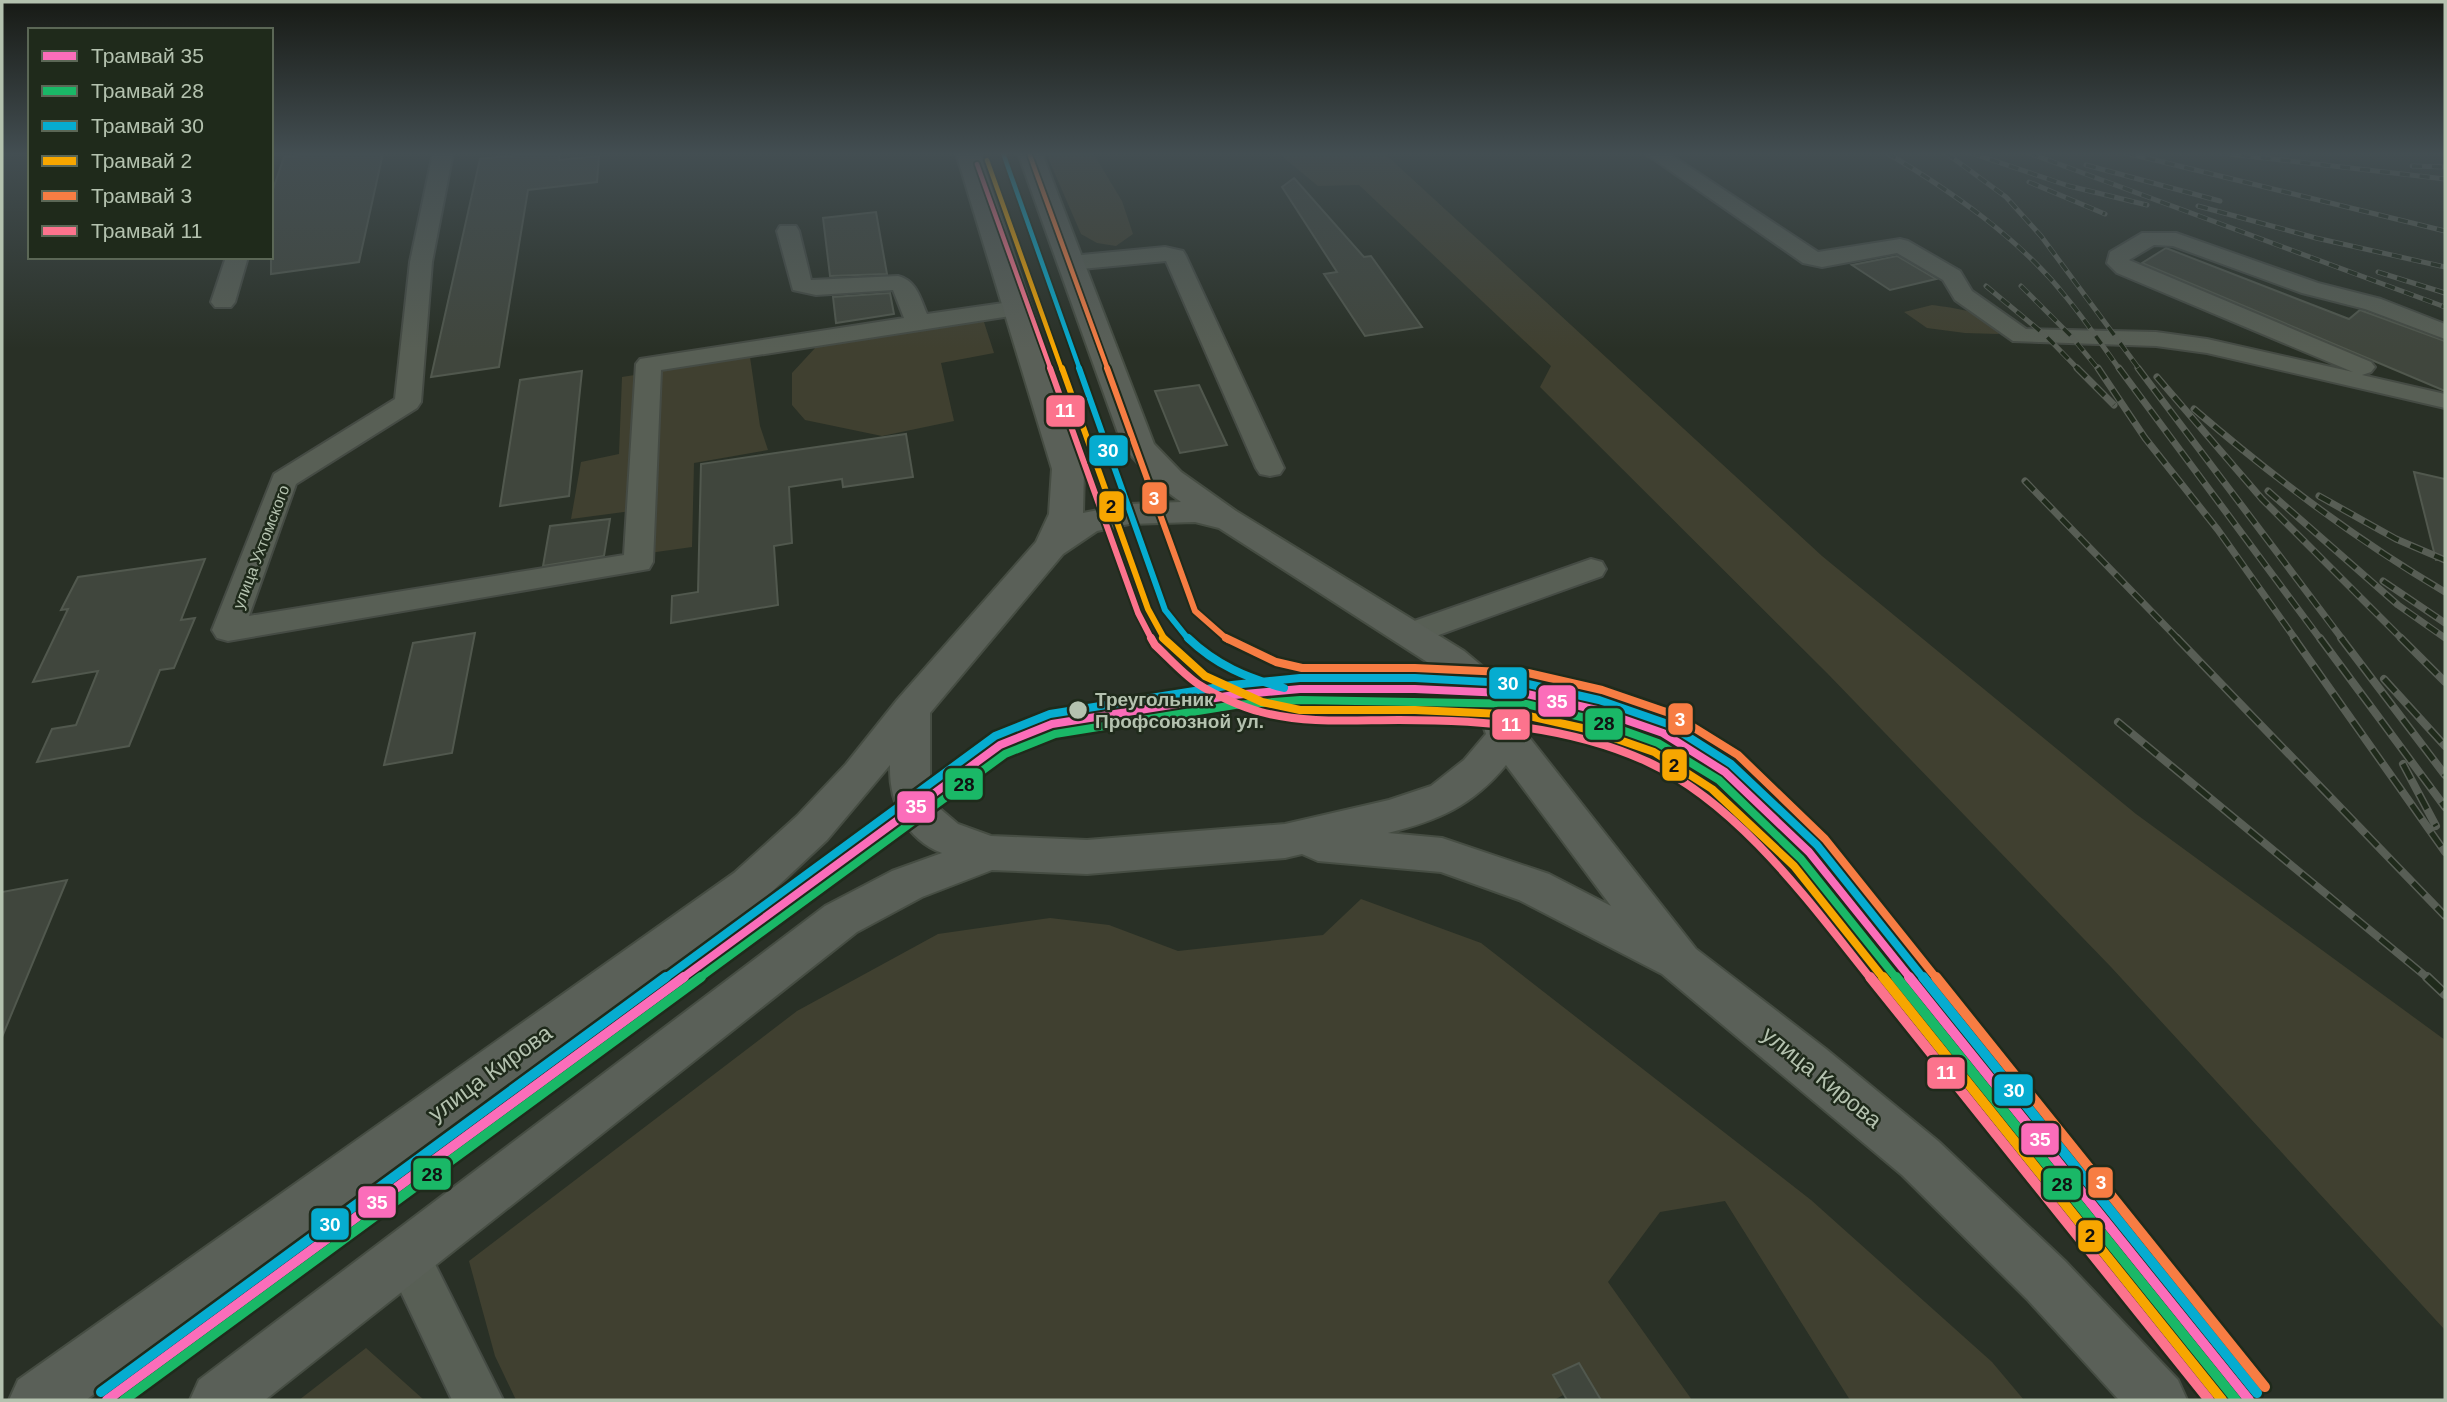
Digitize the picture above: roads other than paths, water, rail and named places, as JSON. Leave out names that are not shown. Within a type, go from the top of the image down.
[{"type":"main road","points":[[989,218],[1068,470],[1066,514],[1051,546]]},
{"type":"main road","name":"улица Кирова","points":[[1054,218],[1139,447],[1170,479],[1451,660],[1493,696],[1507,737],[1680,963],[1809,1065],[1920,1158],[2046,1280],[2158,1400]]},
{"type":"main road","points":[[1051,546],[1086,523],[1129,514],[1195,512],[1230,520]]},
{"type":"main road","name":"улица Кирова","points":[[38,1400],[749,886],[812,828],[860,775],[911,710],[1051,546]]},
{"type":"main road","points":[[911,710],[910,783],[920,815],[943,836],[990,853],[1087,857],[1285,841],[1392,816],[1446,797],[1478,771],[1507,737]]},
{"type":"main road","points":[[1285,841],[1442,855],[1534,887],[1680,963]]},
{"type":"main road","points":[[219,1400],[841,919],[907,884],[990,853]]},
{"type":"street","name":"улица Ухтомского","points":[[430,218],[421,262],[408,402],[284,480],[228,630],[638,562],[649,364],[918,323]]},
{"type":"street","points":[[1752,218],[1811,258],[1822,260],[1893,246],[1907,249],[1952,276],[1961,294],[2017,334],[2144,339],[2207,346],[2444,401]]},
{"type":"street","points":[[789,231],[801,285],[816,288],[898,284],[904,288],[918,323],[1017,308]]},
{"type":"street","points":[[2444,401],[2125,268],[2117,260],[2150,238],[2176,240],[2310,288],[2373,304],[2445,332]]},
{"type":"street","points":[[1071,263],[1165,254],[1175,256],[1270,468]]},
{"type":"street","points":[[223,302],[236,259]]},
{"type":"street","points":[[406,1254],[478,1400]]},
{"type":"lane","points":[[1411,634],[1591,569]]},
{"type":"railway","points":[[1985,218],[2047,275],[2120,370]]},
{"type":"railway","points":[[2025,218],[2140,370]]},
{"type":"railway","points":[[2206,218],[2445,307]]},
{"type":"railway","points":[[2244,218],[2445,267]]},
{"type":"railway","points":[[2394,218],[2445,231]]},
{"type":"railway","points":[[2378,272],[2445,293]]},
{"type":"railway","points":[[1986,286],[2046,336],[2079,370]]},
{"type":"railway","points":[[2021,286],[2072,337],[2099,370]]},
{"type":"railway","points":[[2098,368],[2145,438],[2218,530],[2296,640]]},
{"type":"railway","points":[[2119,368],[2321,640]]},
{"type":"railway","points":[[2138,368],[2343,640]]},
{"type":"railway","points":[[2079,370],[2114,405]]},
{"type":"railway","points":[[2157,377],[2262,499],[2445,682]]},
{"type":"railway","points":[[2194,409],[2315,506],[2379,551],[2445,592]]},
{"type":"railway","points":[[2025,481],[2179,640]]},
{"type":"railway","points":[[2268,491],[2398,605],[2445,638]]},
{"type":"railway","points":[[2319,496],[2396,539],[2445,560]]},
{"type":"railway","points":[[2383,581],[2445,623]]},
{"type":"railway","points":[[2177,638],[2445,916]]},
{"type":"railway","points":[[2294,638],[2445,852]]},
{"type":"railway","points":[[2320,638],[2445,807]]},
{"type":"railway","points":[[2341,638],[2445,775]]},
{"type":"railway","points":[[2384,679],[2445,746]]},
{"type":"railway","points":[[2118,722],[2429,979]]},
{"type":"railway","points":[[2403,764],[2436,826]]},
{"type":"railway","points":[[2427,977],[2445,994]]},
{"type":"tram line","name":"11","points":[[997,218],[1138,613],[1155,645],[1198,684],[1259,712],[1300,720],[1414,720],[1523,725],[1588,740],[1649,762],[1706,797],[1786,873],[2209,1400]]},
{"type":"tram line","name":"2","points":[[1008,218],[1148,609],[1163,638],[1205,676],[1262,702],[1300,710],[1415,710],[1524,715],[1591,730],[1654,752],[1712,789],[1794,866],[2222,1400]]},
{"type":"tram line","name":"30","points":[[1026,218],[1165,610],[1176,626],[1216,661],[1248,677],[1284,688]]},
{"type":"tram line","name":"3","points":[[1053,218],[1195,611],[1230,642],[1276,662],[1302,668],[1415,668],[1528,673],[1602,690],[1672,714],[1738,755],[1825,839],[2265,1387]]},
{"type":"tram line","name":"30","points":[[101,1392],[995,736],[1050,714],[1232,685],[1300,678],[1415,678],[1528,684],[1599,700],[1668,724],[1731,764],[1817,845],[2257,1393]]},
{"type":"tram line","name":"35","points":[[107,1400],[1000,745],[1052,724],[1234,695],[1300,689],[1415,689],[1527,694],[1597,710],[1663,733],[1725,772],[1809,852],[2249,1400]]},
{"type":"tram line","name":"28","points":[[124,1400],[1005,754],[1055,734],[1235,705],[1300,700],[1526,704],[1594,720],[1658,743],[1719,780],[1801,859],[2236,1400]]},
{"type":"place","name":"Треугольник Профсоюзной ул.","points":[[1078,710]]}]
